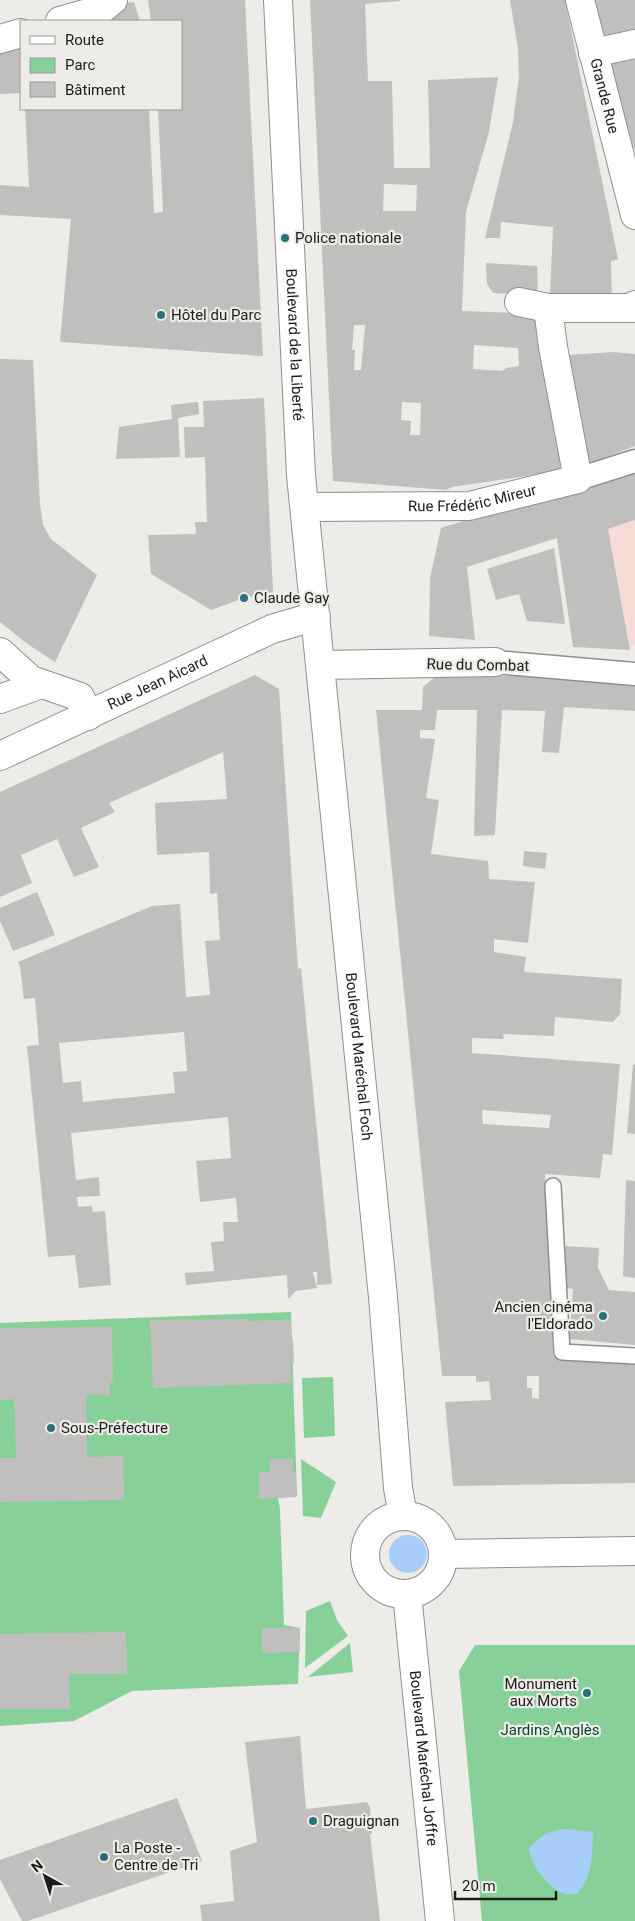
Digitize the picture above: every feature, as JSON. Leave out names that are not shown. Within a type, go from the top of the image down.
[{"type":"main road","points":[[64,20],[102,9],[113,0]]},
{"type":"main road","name":"Boulevard de la Liberté","points":[[278,0],[301,475],[316,607]]},
{"type":"main road","name":"Grande Rue","points":[[580,0],[593,53],[631,185],[635,215]]},
{"type":"main road","points":[[0,39],[20,33]]},
{"type":"main road","points":[[593,53],[635,44]]},
{"type":"main road","points":[[519,302],[548,308],[635,307]]},
{"type":"main road","points":[[548,308],[553,347],[578,479]]},
{"type":"main road","name":"Rue Frédéric Mireur","points":[[305,507],[469,506],[578,479]]},
{"type":"main road","name":"Boulevard Maréchal Foch","points":[[316,607],[383,1297],[398,1488],[403,1516]]},
{"type":"main road","name":"Rue Jean Aicard","points":[[0,756],[272,630],[316,607]]},
{"type":"main road","points":[[0,652],[31,680],[80,697],[88,716]]},
{"type":"main road","name":"Rue du Combat","points":[[321,665],[495,662]]},
{"type":"main road","points":[[0,699],[41,684]]},
{"type":"main road","points":[[403,1516],[416,1518],[427,1523],[441,1542],[444,1554],[441,1569],[433,1582],[421,1590],[407,1594],[391,1592],[378,1584],[369,1572],[365,1557],[368,1542],[376,1529],[388,1520],[403,1516]]},
{"type":"main road","points":[[444,1554],[635,1551]]},
{"type":"main road","name":"Boulevard Maréchal Joffre","points":[[407,1594],[440,1921]]},
{"type":"street","name":"Rue Frédéric Mireur","points":[[578,479],[635,462]]},
{"type":"street","name":"Rue du Combat","points":[[495,662],[635,674]]},
{"type":"lane","points":[[553,1186],[562,1352],[635,1356]]},
{"type":"shaded area","points":[[635,520],[635,646],[630,646],[608,529]]},
{"type":"green space","name":"Sous-Préfecture","points":[[291,1312],[297,1496],[278,1498],[284,1625],[300,1628],[298,1684],[132,1691],[74,1721],[0,1726],[0,1323]]},
{"type":"green space","points":[[333,1377],[335,1436],[304,1438],[302,1378]]},
{"type":"green space","points":[[301,1459],[336,1482],[321,1518],[303,1516]]},
{"type":"green space","points":[[330,1601],[337,1620],[348,1636],[305,1668],[306,1611]]},
{"type":"green space","points":[[350,1643],[353,1672],[308,1677]]},
{"type":"green space","name":"Jardins Anglès","points":[[475,1645],[635,1645],[635,1921],[482,1921],[459,1671]]},
{"type":"water","points":[[408,1535],[421,1541],[427,1554],[421,1567],[408,1573],[395,1567],[389,1554],[395,1541]]},
{"type":"water","points":[[566,1829],[593,1832],[589,1873],[577,1894],[565,1894],[553,1887],[541,1875],[530,1854],[529,1848],[546,1834]]},
{"type":"building","points":[[148,0],[245,0],[263,356],[60,342],[71,219],[0,215],[0,185],[29,187],[25,110],[149,110],[154,213],[163,212],[158,110],[182,110],[182,20],[151,20]]},
{"type":"building","points":[[310,0],[400,0],[365,4],[368,81],[392,81],[394,168],[430,168],[428,80],[498,77],[489,132],[466,212],[462,311],[539,314],[561,471],[452,487],[446,490],[333,481]],"holes":[[[384,184],[417,185],[416,211],[383,211]],[[354,325],[365,325],[361,370],[354,370],[355,350],[352,350]],[[474,345],[518,348],[519,366],[506,368],[502,371],[473,369]],[[402,402],[421,403],[420,435],[410,435],[411,421],[401,420]]]},
{"type":"building","points":[[510,0],[565,0],[618,259],[611,261],[612,299],[550,296],[553,227],[501,222],[500,238],[485,238],[513,122],[519,76],[518,49]]},
{"type":"building","points":[[590,0],[635,0],[635,33],[599,40]]},
{"type":"building","points":[[134,2],[140,20],[78,20],[119,4]]},
{"type":"building","points":[[20,49],[20,93],[0,94],[0,50]]},
{"type":"building","points":[[635,51],[635,151],[621,114],[605,59]]},
{"type":"building","points":[[486,263],[537,266],[538,295],[493,293],[487,284]]},
{"type":"building","points":[[613,352],[635,354],[635,446],[590,463],[576,417],[568,355]]},
{"type":"building","points":[[0,359],[33,360],[40,505],[43,525],[51,539],[97,575],[55,662],[29,645],[0,622]]},
{"type":"building","points":[[264,398],[273,592],[244,598],[211,610],[151,574],[148,535],[196,534],[195,522],[207,522],[205,457],[185,458],[184,427],[204,427],[203,401]]},
{"type":"building","points":[[198,402],[199,414],[178,418],[180,457],[116,459],[119,427],[172,419],[171,405]]},
{"type":"building","points":[[635,468],[635,520],[608,529],[630,650],[573,647],[557,538],[467,567],[475,640],[429,636],[430,578],[441,528]]},
{"type":"building","points":[[554,548],[565,624],[527,621],[519,594],[496,600],[487,569]]},
{"type":"building","points":[[255,675],[279,689],[298,969],[301,968],[332,1284],[317,1285],[317,1272],[313,1272],[317,1288],[296,1291],[288,1299],[287,1275],[186,1285],[185,1273],[214,1271],[211,1242],[224,1241],[223,1222],[238,1222],[236,1198],[200,1202],[196,1161],[231,1158],[228,1117],[71,1133],[76,1180],[99,1177],[100,1196],[77,1197],[78,1207],[92,1206],[93,1212],[105,1211],[111,1285],[79,1288],[75,1255],[48,1257],[27,1046],[39,1045],[35,998],[24,999],[18,962],[152,906],[180,904],[186,997],[210,995],[205,941],[220,940],[217,893],[210,894],[209,852],[157,855],[155,803],[227,799],[223,752],[109,803],[115,812],[81,828],[99,867],[74,877],[57,839],[21,855],[32,883],[0,897],[0,792]],"holes":[[[184,1032],[187,1071],[173,1072],[175,1093],[83,1102],[81,1081],[63,1083],[59,1043]]]},
{"type":"building","points":[[567,675],[635,678],[635,711],[564,707],[559,753],[542,752],[545,711],[502,710],[495,835],[474,836],[477,710],[437,710],[435,730],[420,730],[420,738],[435,739],[426,798],[439,800],[431,854],[488,861],[489,879],[535,882],[528,943],[494,939],[494,952],[526,957],[524,972],[622,979],[620,1014],[613,1022],[555,1017],[553,1036],[503,1034],[504,1039],[472,1038],[472,1053],[620,1064],[612,1155],[603,1154],[600,1178],[545,1174],[553,1356],[635,1357],[635,1483],[453,1486],[445,1402],[491,1400],[489,1381],[476,1382],[476,1376],[442,1376],[376,710],[422,710],[423,687],[435,677]],"holes":[[[482,1110],[551,1115],[549,1128],[483,1124]],[[527,1376],[539,1376],[539,1399],[532,1398],[532,1388],[527,1388]]]},
{"type":"building","points":[[524,851],[547,853],[545,869],[523,866]]},
{"type":"building","points":[[37,892],[55,935],[13,951],[0,921],[0,908]]},
{"type":"building","points":[[633,1064],[635,1065],[635,1134],[627,1133]]},
{"type":"building","points":[[626,1180],[635,1181],[635,1278],[623,1276]]},
{"type":"building","name":"Ancien cinéma l'Eldorado","points":[[564,1246],[599,1248],[598,1268],[609,1290],[635,1292],[635,1345],[569,1339],[573,1289],[567,1288],[561,1278]]},
{"type":"building","points":[[247,1319],[247,1321],[291,1320],[294,1363],[290,1364],[292,1383],[153,1388],[150,1320]]},
{"type":"building","name":"Sous-Préfecture","points":[[112,1327],[113,1382],[110,1382],[110,1396],[86,1394],[87,1457],[123,1456],[124,1500],[0,1502],[0,1458],[16,1458],[14,1399],[0,1400],[0,1328]]},
{"type":"building","points":[[270,1459],[293,1459],[293,1472],[296,1472],[296,1497],[259,1499],[259,1472],[270,1472]]},
{"type":"building","points":[[262,1628],[299,1628],[300,1652],[262,1653]]},
{"type":"building","points":[[126,1632],[127,1674],[69,1674],[70,1709],[0,1709],[0,1634]]},
{"type":"building","name":"Draguignan","points":[[300,1736],[306,1809],[367,1802],[370,1808],[372,1834],[370,1834],[380,1921],[202,1921],[200,1905],[234,1901],[230,1851],[257,1842],[245,1742]]},
{"type":"building","name":"La Poste - Centre de Tri","points":[[177,1798],[202,1861],[28,1921],[22,1921],[0,1879],[0,1860]]},
{"type":"place","name":"Police nationale","points":[[285,238]]},
{"type":"place","name":"Hôtel du Parc","points":[[161,315]]},
{"type":"place","name":"Claude Gay","points":[[244,598]]},
{"type":"place","name":"Ancien cinéma l'Eldorado","points":[[603,1316]]},
{"type":"place","name":"Sous-Préfecture","points":[[51,1428]]},
{"type":"place","name":"Monument aux Morts","points":[[587,1693]]},
{"type":"place","name":"Draguignan","points":[[313,1821]]},
{"type":"place","name":"La Poste - Centre de Tri","points":[[104,1857]]}]
